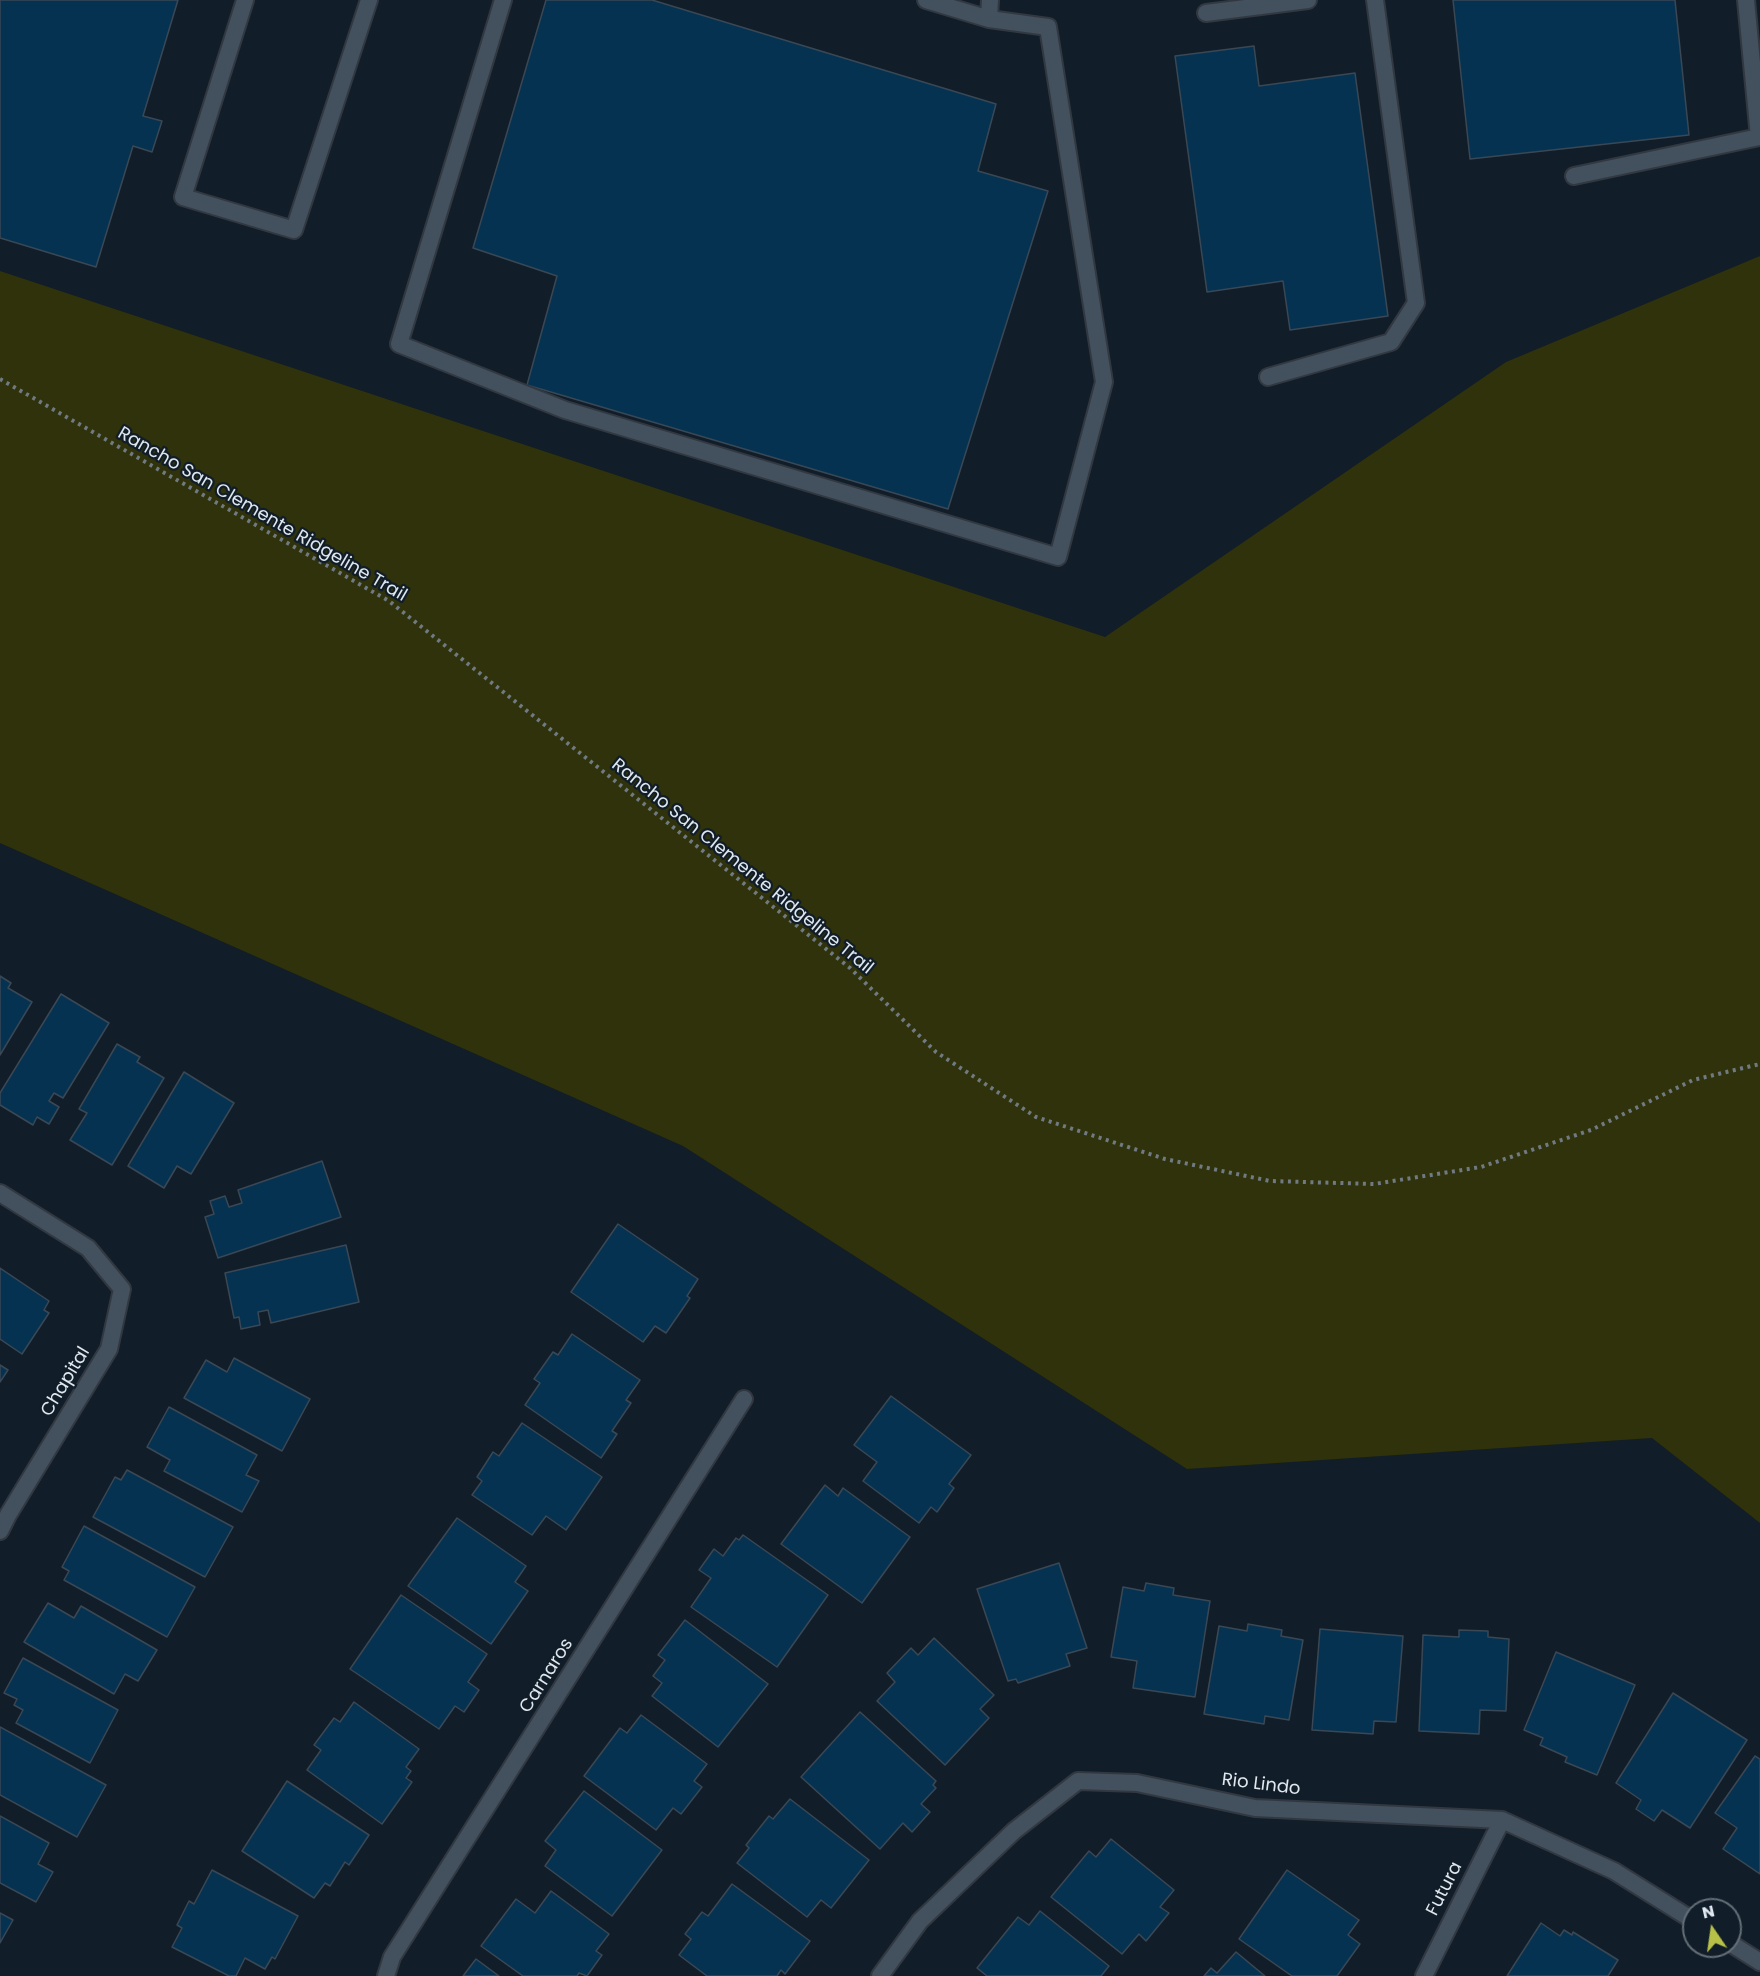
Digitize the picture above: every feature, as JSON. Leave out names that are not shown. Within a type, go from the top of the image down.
[{"type":"street","points":[[245,0],[183,197],[294,230],[369,0]]},
{"type":"street","points":[[503,0],[399,344],[565,410],[1058,557],[1104,382],[1048,27],[989,19],[926,0]]},
{"type":"street","points":[[989,19],[990,0]]},
{"type":"street","points":[[1206,13],[1308,0]]},
{"type":"street","points":[[1268,377],[1391,342],[1416,303],[1376,0]]},
{"type":"street","points":[[1574,176],[1759,137],[1746,0]]},
{"type":"street","name":"Chapital","points":[[0,1192],[88,1248],[122,1289],[109,1349],[0,1531]]},
{"type":"street","name":"Carnaros","points":[[386,1976],[392,1957],[744,1399]]},
{"type":"street","name":"Rio Lindo","points":[[880,1976],[921,1921],[1014,1831],[1078,1781],[1137,1783],[1255,1808],[1502,1820],[1614,1871],[1682,1914]]},
{"type":"street","name":"Futura","points":[[1424,1976],[1502,1820]]},
{"type":"street","points":[[1742,1951],[1760,1962]]},
{"type":"path","name":"Rancho San Clemente Ridgeline Trail","points":[[0,379],[389,601],[850,968],[936,1052],[1036,1117],[1164,1159],[1270,1181],[1374,1184],[1480,1167],[1591,1130],[1693,1080],[1760,1064]]},
{"type":"green space","points":[[1760,256],[1760,1523],[1652,1438],[1187,1469],[683,1146],[0,843],[0,271],[1105,637],[1506,362]]},
{"type":"building","points":[[0,0],[178,0],[143,116],[162,121],[152,152],[133,146],[96,267],[0,238]]},
{"type":"building","points":[[546,0],[652,0],[996,104],[978,171],[1048,191],[948,509],[527,385],[557,276],[473,248]]},
{"type":"building","points":[[1453,0],[1675,0],[1689,135],[1470,159]]},
{"type":"building","points":[[1254,46],[1259,86],[1355,73],[1388,316],[1290,330],[1283,281],[1207,292],[1175,56]]},
{"type":"building","points":[[0,976],[11,983],[8,988],[32,1002],[0,1055]]},
{"type":"building","points":[[61,994],[109,1023],[63,1098],[54,1093],[49,1101],[59,1107],[49,1124],[37,1117],[33,1125],[0,1105],[0,1093]]},
{"type":"building","points":[[117,1044],[140,1057],[137,1062],[164,1078],[112,1165],[70,1140],[87,1113],[79,1109]]},
{"type":"building","points":[[184,1072],[234,1103],[191,1174],[177,1166],[164,1188],[128,1166]]},
{"type":"building","points":[[322,1161],[341,1217],[218,1258],[205,1217],[214,1214],[210,1201],[225,1196],[229,1207],[242,1203],[238,1190]]},
{"type":"building","points":[[618,1224],[698,1279],[687,1296],[690,1298],[666,1333],[655,1326],[643,1342],[571,1292]]},
{"type":"building","points":[[346,1245],[359,1302],[271,1323],[268,1310],[258,1312],[260,1325],[241,1329],[239,1317],[234,1318],[225,1273]]},
{"type":"building","points":[[0,1268],[49,1301],[44,1310],[49,1313],[22,1354],[0,1339]]},
{"type":"building","points":[[572,1334],[640,1380],[626,1400],[631,1403],[612,1431],[617,1434],[601,1458],[525,1405],[540,1383],[534,1379],[553,1352],[558,1355]]},
{"type":"building","points":[[234,1358],[310,1399],[282,1451],[184,1398],[206,1360],[227,1372]]},
{"type":"building","points":[[0,1365],[8,1370],[0,1382]]},
{"type":"building","points":[[891,1396],[971,1455],[949,1484],[954,1488],[937,1512],[931,1507],[919,1523],[863,1481],[877,1462],[854,1445]]},
{"type":"building","points":[[169,1407],[257,1455],[246,1475],[259,1481],[242,1512],[164,1471],[170,1460],[147,1447]]},
{"type":"building","points":[[522,1423],[602,1477],[566,1530],[546,1516],[532,1535],[472,1495],[482,1481],[477,1477],[493,1452],[499,1456]]},
{"type":"building","points":[[127,1470],[233,1527],[205,1577],[93,1517],[115,1477],[121,1480]]},
{"type":"building","points":[[825,1485],[838,1496],[843,1488],[910,1537],[862,1603],[781,1544]]},
{"type":"building","points":[[457,1518],[526,1566],[515,1582],[528,1591],[491,1644],[408,1586]]},
{"type":"building","points":[[84,1526],[195,1587],[167,1637],[64,1580],[69,1571],[62,1567]]},
{"type":"building","points":[[743,1535],[828,1595],[777,1667],[691,1607],[711,1578],[699,1570],[714,1549],[723,1556],[736,1538],[739,1540]]},
{"type":"building","points":[[1059,1563],[1087,1648],[1066,1654],[1070,1666],[1018,1683],[1016,1679],[1008,1681],[977,1589]]},
{"type":"building","points":[[1146,1583],[1174,1588],[1173,1595],[1210,1601],[1195,1697],[1133,1688],[1137,1661],[1111,1657],[1123,1587],[1144,1591]]},
{"type":"building","points":[[401,1595],[487,1654],[468,1682],[479,1690],[464,1712],[455,1706],[439,1729],[350,1669]]},
{"type":"building","points":[[48,1603],[74,1618],[81,1606],[157,1650],[138,1681],[125,1674],[114,1694],[24,1642]]},
{"type":"building","points":[[685,1620],[768,1684],[718,1747],[652,1696],[662,1683],[653,1676],[665,1660],[658,1655]]},
{"type":"building","points":[[1248,1624],[1282,1630],[1281,1636],[1303,1640],[1289,1720],[1265,1716],[1264,1724],[1204,1714],[1219,1626],[1247,1631]]},
{"type":"building","points":[[1320,1629],[1403,1636],[1396,1722],[1374,1721],[1373,1734],[1312,1730]]},
{"type":"building","points":[[1459,1630],[1488,1631],[1488,1637],[1509,1639],[1506,1711],[1480,1710],[1479,1734],[1419,1731],[1423,1635],[1459,1637]]},
{"type":"building","points":[[934,1638],[994,1695],[980,1709],[989,1718],[945,1765],[877,1701],[895,1682],[887,1673],[911,1648],[918,1655]]},
{"type":"building","points":[[1556,1652],[1635,1685],[1597,1775],[1565,1762],[1567,1757],[1540,1745],[1543,1738],[1524,1730]]},
{"type":"building","points":[[23,1658],[118,1710],[90,1763],[16,1723],[23,1710],[14,1705],[17,1699],[4,1693]]},
{"type":"building","points":[[1673,1693],[1747,1740],[1690,1828],[1662,1810],[1654,1821],[1636,1809],[1641,1800],[1616,1783]]},
{"type":"building","points":[[354,1702],[419,1749],[406,1767],[411,1771],[406,1778],[412,1782],[382,1824],[307,1770],[321,1750],[314,1745],[334,1718],[340,1722]]},
{"type":"building","points":[[860,1712],[936,1781],[933,1785],[936,1788],[921,1804],[930,1812],[912,1832],[903,1823],[880,1849],[801,1777]]},
{"type":"building","points":[[641,1715],[707,1764],[694,1781],[702,1787],[681,1814],[673,1808],[656,1830],[584,1776],[620,1728],[627,1733]]},
{"type":"building","points":[[0,1727],[106,1785],[77,1837],[0,1795]]},
{"type":"building","points":[[1755,1756],[1760,1759],[1760,1874],[1723,1849],[1737,1828],[1715,1813]]},
{"type":"building","points":[[287,1781],[369,1835],[349,1865],[345,1862],[330,1886],[325,1883],[314,1898],[242,1851]]},
{"type":"building","points":[[584,1791],[662,1850],[612,1916],[545,1866],[556,1850],[545,1841]]},
{"type":"building","points":[[790,1799],[869,1860],[831,1908],[821,1900],[807,1917],[737,1863],[749,1848],[746,1845],[769,1816],[773,1819]]},
{"type":"building","points":[[0,1816],[49,1843],[38,1864],[53,1872],[36,1902],[0,1883]]},
{"type":"building","points":[[1111,1839],[1174,1890],[1160,1907],[1169,1913],[1146,1941],[1139,1934],[1122,1954],[1051,1897],[1089,1851],[1096,1857]]},
{"type":"building","points":[[212,1870],[298,1916],[275,1959],[272,1957],[265,1969],[245,1958],[236,1976],[229,1976],[172,1947],[182,1928],[177,1925],[189,1901],[194,1904]]},
{"type":"building","points":[[1287,1870],[1359,1920],[1348,1935],[1360,1944],[1337,1976],[1292,1976],[1239,1939]]},
{"type":"building","points":[[732,1884],[810,1941],[785,1974],[781,1970],[777,1976],[707,1976],[679,1955],[691,1939],[685,1934],[702,1912],[708,1916]]},
{"type":"building","points":[[551,1891],[609,1934],[596,1951],[602,1955],[587,1976],[579,1973],[577,1976],[523,1976],[481,1946],[516,1899],[535,1913]]},
{"type":"building","points":[[1040,1911],[1109,1966],[1101,1976],[987,1976],[977,1968],[1018,1917],[1029,1925]]},
{"type":"building","points":[[0,1913],[13,1920],[0,1943]]},
{"type":"building","points":[[1541,1923],[1560,1936],[1564,1930],[1572,1935],[1573,1932],[1618,1960],[1608,1976],[1507,1976]]},
{"type":"building","points":[[1236,1952],[1265,1976],[1204,1976],[1211,1968],[1217,1973]]},
{"type":"building","points":[[476,1959],[499,1976],[463,1976]]}]
